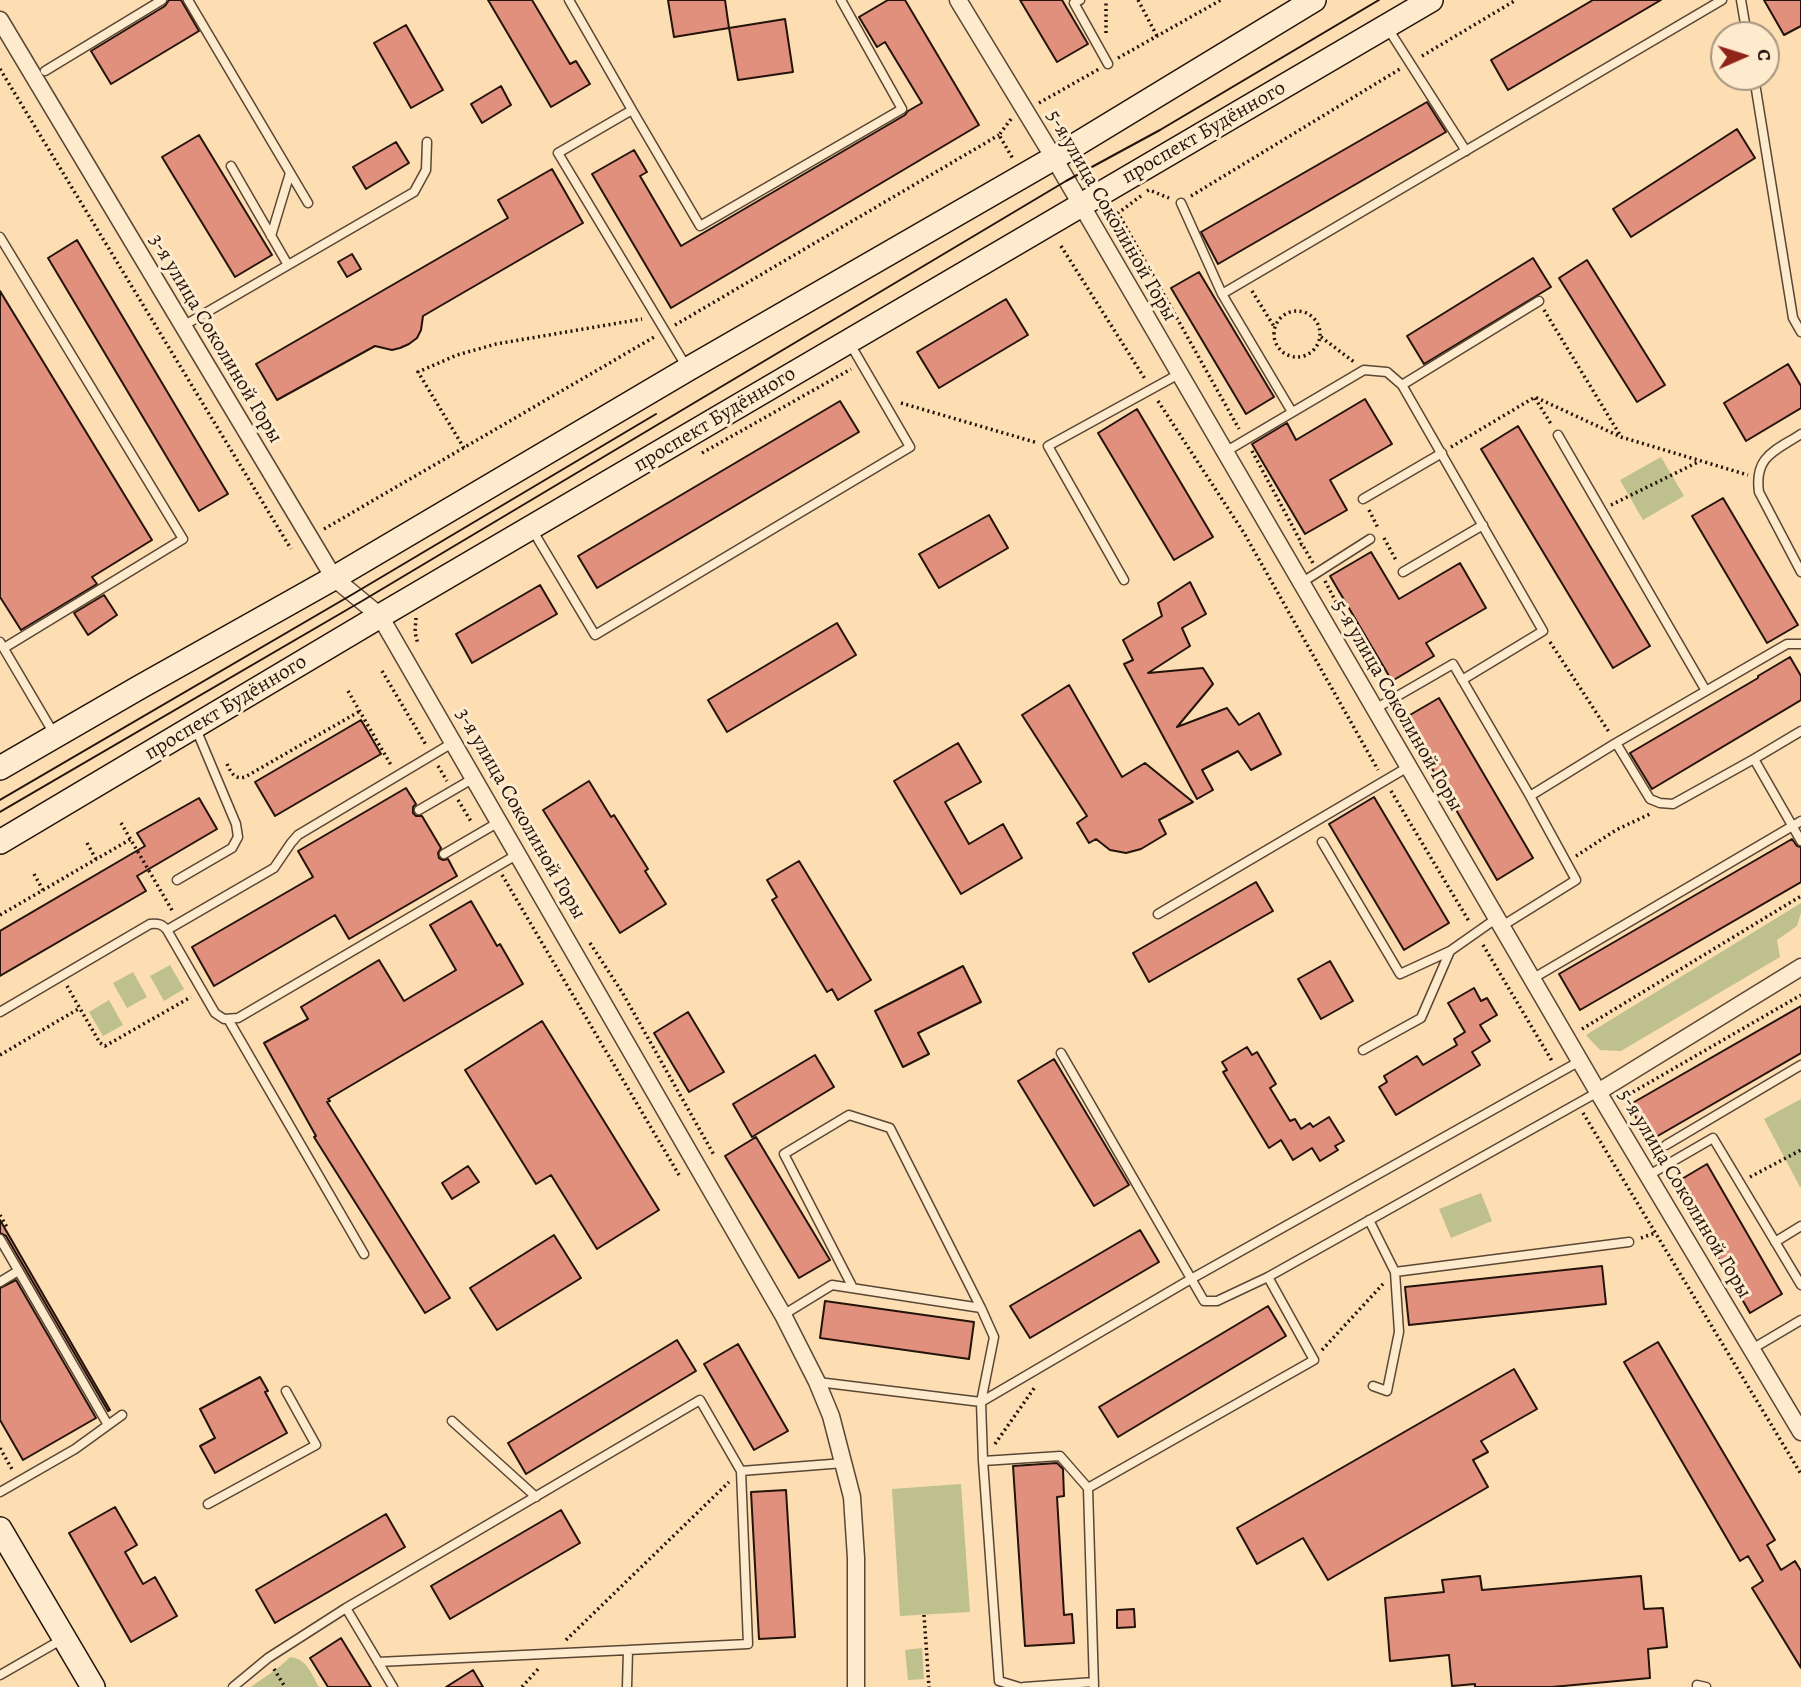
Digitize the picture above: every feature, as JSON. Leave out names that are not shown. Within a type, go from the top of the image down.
[{"type":"main road","points":[[0,768],[334,578],[688,369],[1054,158],[1314,0]]},
{"type":"main road","name":"проспект Будённого","points":[[0,842],[1431,0]]},
{"type":"main road","points":[[0,750],[140,687]]},
{"type":"main road","points":[[0,1529],[93,1687]]},
{"type":"street","name":"5-я улица Соколиной Горы","points":[[958,0],[1054,158],[1598,1092],[1801,1432]]},
{"type":"street","name":"3-я улица Соколиной Горы","points":[[0,20],[334,578],[380,616],[783,1315],[831,1416],[852,1497],[856,1558],[856,1687]]},
{"type":"street","points":[[1598,1092],[1801,967]]},
{"type":"lane","points":[[45,71],[162,0]]},
{"type":"lane","points":[[188,0],[308,203]]},
{"type":"lane","points":[[569,0],[699,226],[902,109],[841,0]]},
{"type":"lane","points":[[1222,294],[1722,0]]},
{"type":"lane","points":[[1741,0],[1745,21]]},
{"type":"lane","points":[[1075,1],[1108,64]]},
{"type":"lane","points":[[1387,26],[1466,151]]},
{"type":"lane","points":[[1756,91],[1793,318],[1801,332]]},
{"type":"lane","points":[[632,110],[558,153],[688,369]]},
{"type":"lane","points":[[183,326],[414,192],[426,170],[428,142]]},
{"type":"lane","points":[[231,166],[288,265]]},
{"type":"lane","points":[[271,236],[290,173]]},
{"type":"lane","points":[[1181,202],[1222,294],[1292,412]]},
{"type":"lane","points":[[0,237],[183,538],[2,645],[50,727]]},
{"type":"lane","points":[[1402,385],[1539,301]]},
{"type":"lane","points":[[531,528],[595,635],[911,447],[849,341]]},
{"type":"lane","points":[[1225,452],[1364,370],[1387,372],[1402,385],[1543,631],[1462,680]]},
{"type":"lane","points":[[1124,580],[1048,446],[1179,374]]},
{"type":"lane","points":[[1801,434],[1770,454],[1762,463],[1757,478],[1759,492],[1801,572]]},
{"type":"lane","points":[[1558,435],[1706,691]]},
{"type":"lane","points":[[1363,499],[1442,453]]},
{"type":"lane","points":[[1402,572],[1483,525]]},
{"type":"lane","points":[[1301,583],[1370,539]]},
{"type":"lane","points":[[1530,796],[1787,644],[1801,645]]},
{"type":"lane","points":[[1321,842],[1400,974],[1450,951],[1476,933],[1576,880],[1453,664],[1375,709]]},
{"type":"lane","points":[[177,880],[232,848],[238,837],[236,824],[195,726]]},
{"type":"lane","points":[[1616,743],[1650,799],[1673,804],[1801,731]]},
{"type":"lane","points":[[167,930],[274,868],[298,835],[454,742]]},
{"type":"lane","points":[[1754,759],[1801,841]]},
{"type":"lane","points":[[1158,914],[1408,767]]},
{"type":"lane","points":[[419,810],[474,777]]},
{"type":"lane","points":[[1532,979],[1801,821]]},
{"type":"lane","points":[[444,854],[500,822]]},
{"type":"lane","points":[[0,1012],[150,925],[160,924],[167,930],[215,1013],[228,1019],[238,1018],[518,855]]},
{"type":"lane","points":[[1363,1050],[1421,1018],[1450,951]]},
{"type":"lane","points":[[228,1019],[364,1254]]},
{"type":"lane","points":[[1061,1053],[1203,1301],[1217,1301],[1268,1277],[1598,1092]]},
{"type":"lane","points":[[817,1382],[981,1402],[1191,1279],[1580,1061]]},
{"type":"lane","points":[[1666,1145],[1801,1065]]},
{"type":"lane","points":[[853,1288],[784,1154],[849,1115],[890,1128],[994,1337],[981,1402],[983,1461],[999,1681],[1022,1687],[1094,1685],[1088,1489],[1060,1456],[983,1461]]},
{"type":"lane","points":[[1648,1175],[1713,1138],[1801,1285]]},
{"type":"lane","points":[[1369,1220],[1395,1272],[1399,1332],[1387,1391],[1373,1386]]},
{"type":"lane","points":[[1775,1242],[1801,1226]]},
{"type":"lane","points":[[0,1239],[108,1425]]},
{"type":"lane","points":[[1395,1272],[1629,1242]]},
{"type":"lane","points":[[0,1282],[18,1271]]},
{"type":"lane","points":[[1088,1489],[1314,1360],[1268,1277]]},
{"type":"lane","points":[[783,1315],[832,1285],[981,1308]]},
{"type":"lane","points":[[1752,1349],[1801,1321]]},
{"type":"lane","points":[[208,1504],[316,1445],[286,1391]]},
{"type":"lane","points":[[233,1687],[268,1658],[346,1608],[700,1400],[741,1471],[748,1644],[378,1662]]},
{"type":"lane","points":[[0,1492],[75,1449],[122,1415]]},
{"type":"lane","points":[[452,1421],[536,1497]]},
{"type":"lane","points":[[741,1471],[844,1463]]},
{"type":"lane","points":[[346,1608],[393,1687]]},
{"type":"lane","points":[[0,1675],[64,1638]]},
{"type":"lane","points":[[627,1687],[628,1650]]},
{"type":"path","points":[[1138,0],[1157,36]]},
{"type":"path","points":[[1035,106],[1220,0]]},
{"type":"path","points":[[1302,544],[1118,213],[1149,190],[1181,202],[1516,0]]},
{"type":"path","points":[[0,69],[291,549]]},
{"type":"path","points":[[353,513],[999,135],[1011,119]]},
{"type":"path","points":[[999,135],[1013,159]]},
{"type":"path","points":[[1061,246],[1244,533],[1384,780],[1559,1073]]},
{"type":"path","points":[[1245,281],[1275,328]]},
{"type":"path","points":[[1539,301],[1621,437]]},
{"type":"path","points":[[1297,310],[1305,311],[1317,321],[1321,337],[1313,351],[1298,357],[1290,356],[1277,345],[1275,328],[1284,315],[1297,310]]},
{"type":"path","points":[[464,448],[418,372],[457,355],[496,344],[656,316]]},
{"type":"path","points":[[1321,337],[1364,370]]},
{"type":"path","points":[[882,397],[1048,446]]},
{"type":"path","points":[[1535,397],[1621,437],[1757,478]]},
{"type":"path","points":[[1442,453],[1535,397]]},
{"type":"path","points":[[1535,397],[1558,435]]},
{"type":"path","points":[[1601,510],[1700,461]]},
{"type":"path","points":[[416,618],[415,632],[420,649]]},
{"type":"path","points":[[1543,631],[1616,743]]},
{"type":"path","points":[[382,671],[478,834]]},
{"type":"path","points":[[348,691],[397,776]]},
{"type":"path","points":[[226,762],[233,776],[240,779],[360,711]]},
{"type":"path","points":[[1576,880],[1570,860],[1616,830],[1673,804]]},
{"type":"path","points":[[121,823],[180,923]]},
{"type":"path","points":[[0,915],[131,839]]},
{"type":"path","points":[[87,843],[96,859]]},
{"type":"path","points":[[497,867],[679,1175]]},
{"type":"path","points":[[34,874],[43,890]]},
{"type":"path","points":[[1582,1029],[1801,897]]},
{"type":"path","points":[[584,932],[622,992],[714,1155]]},
{"type":"path","points":[[61,976],[100,1043],[105,1046],[202,990]]},
{"type":"path","points":[[1632,1093],[1801,995]]},
{"type":"path","points":[[0,1055],[80,1008]]},
{"type":"path","points":[[1577,1103],[1801,1474]]},
{"type":"path","points":[[1739,1183],[1801,1150]]},
{"type":"path","points":[[1314,1360],[1395,1272]]},
{"type":"path","points":[[983,1461],[1052,1362]]},
{"type":"path","points":[[0,1448],[19,1481]]},
{"type":"path","points":[[522,1687],[552,1654],[741,1471]]},
{"type":"path","points":[[924,1615],[929,1687]]},
{"type":"path","points":[[268,1658],[285,1687]]},
{"type":"green space","points":[[1661,457],[1684,496],[1643,520],[1620,480]]},
{"type":"green space","points":[[1801,903],[1797,926],[1777,940],[1780,957],[1621,1051],[1600,1050],[1586,1035]]},
{"type":"green space","points":[[170,965],[184,989],[164,1001],[150,976]]},
{"type":"green space","points":[[133,972],[147,997],[127,1008],[113,983]]},
{"type":"green space","points":[[109,1000],[123,1025],[103,1036],[89,1012]]},
{"type":"green space","points":[[1801,1099],[1801,1187],[1800,1187],[1764,1119]]},
{"type":"green space","points":[[1481,1193],[1492,1221],[1451,1238],[1439,1209]]},
{"type":"green space","points":[[961,1484],[970,1612],[900,1616],[892,1489]]},
{"type":"green space","points":[[922,1648],[924,1679],[908,1680],[905,1650]]},
{"type":"green space","points":[[290,1657],[305,1664],[319,1687],[251,1687],[276,1669]]},
{"type":"building","points":[[169,0],[181,0],[199,31],[111,84],[91,51],[165,6]]},
{"type":"building","points":[[488,0],[532,0],[570,64],[576,61],[590,84],[551,107]]},
{"type":"building","points":[[668,0],[725,0],[729,28],[674,37]]},
{"type":"building","points":[[888,0],[905,0],[979,125],[671,308],[592,174],[634,150],[647,172],[640,176],[681,246],[905,115],[922,103],[885,42],[877,47],[859,17]]},
{"type":"building","points":[[1020,0],[1062,0],[1088,44],[1057,62]]},
{"type":"building","points":[[1593,0],[1661,0],[1508,90],[1491,60]]},
{"type":"building","points":[[1764,0],[1801,0],[1801,26],[1784,35],[1780,21],[1776,21]]},
{"type":"building","points":[[785,19],[793,72],[738,80],[729,28]]},
{"type":"building","points":[[406,25],[443,90],[411,108],[374,43]]},
{"type":"building","points":[[501,86],[511,105],[482,123],[471,104]]},
{"type":"building","points":[[1427,102],[1446,132],[1218,264],[1201,232]]},
{"type":"building","points":[[1737,129],[1755,158],[1631,237],[1613,209]]},
{"type":"building","points":[[199,135],[272,255],[235,277],[162,157]]},
{"type":"building","points":[[396,142],[409,163],[366,189],[353,167]]},
{"type":"building","points":[[552,169],[583,223],[423,316],[417,338],[409,344],[392,350],[375,346],[277,400],[256,364],[508,218],[498,200]]},
{"type":"building","points":[[77,240],[228,494],[199,511],[48,258]]},
{"type":"building","points":[[352,254],[361,269],[347,277],[338,262]]},
{"type":"building","points":[[1533,258],[1551,287],[1424,364],[1407,336]]},
{"type":"building","points":[[1587,260],[1665,385],[1637,402],[1559,278]]},
{"type":"building","points":[[1199,272],[1274,397],[1246,414],[1171,288]]},
{"type":"building","points":[[0,291],[152,540],[92,577],[97,584],[21,630],[0,597]]},
{"type":"building","points":[[1006,299],[1028,335],[939,388],[917,352]]},
{"type":"building","points":[[1788,364],[1801,386],[1801,408],[1746,441],[1724,403]]},
{"type":"building","points":[[1365,399],[1392,444],[1330,480],[1347,510],[1305,534],[1252,444],[1287,423],[1296,440]]},
{"type":"building","points":[[840,401],[859,432],[597,588],[578,556]]},
{"type":"building","points":[[1137,409],[1213,537],[1174,560],[1098,433]]},
{"type":"building","points":[[1518,426],[1650,646],[1613,668],[1481,449]]},
{"type":"building","points":[[1723,498],[1798,625],[1767,643],[1692,516]]},
{"type":"building","points":[[989,515],[1008,548],[939,588],[919,554]]},
{"type":"building","points":[[1371,552],[1399,599],[1460,563],[1486,608],[1426,643],[1434,656],[1392,681],[1330,576]]},
{"type":"building","points":[[1190,582],[1206,614],[1182,628],[1190,646],[1148,673],[1203,668],[1213,684],[1177,727],[1227,708],[1239,725],[1259,713],[1281,754],[1251,770],[1238,751],[1202,770],[1213,790],[1197,799],[1124,664],[1133,660],[1123,640],[1162,616],[1158,603]]},
{"type":"building","points":[[540,585],[557,614],[472,663],[456,634]]},
{"type":"building","points":[[104,595],[117,615],[88,635],[74,613]]},
{"type":"building","points":[[837,623],[856,655],[727,732],[708,700]]},
{"type":"building","points":[[1790,657],[1801,676],[1801,700],[1652,789],[1630,753]]},
{"type":"building","points":[[1069,685],[1122,777],[1145,763],[1193,802],[1159,820],[1166,834],[1141,849],[1126,853],[1110,850],[1096,839],[1089,843],[1077,823],[1087,816],[1022,715]]},
{"type":"building","points":[[1439,698],[1533,858],[1497,880],[1403,719]]},
{"type":"building","points":[[361,720],[381,754],[275,816],[255,782]]},
{"type":"building","points":[[958,743],[981,782],[945,802],[969,844],[1003,824],[1022,858],[961,894],[894,781]]},
{"type":"building","points":[[589,781],[648,869],[645,871],[666,904],[620,933],[543,810]]},
{"type":"building","points":[[406,788],[416,804],[413,813],[422,816],[441,848],[439,858],[448,859],[457,876],[349,939],[335,915],[214,986],[192,947],[313,877],[298,851]]},
{"type":"building","points":[[1374,797],[1449,923],[1404,950],[1329,824]]},
{"type":"building","points":[[199,798],[217,829],[137,876],[146,891],[0,976],[0,931],[145,846],[137,833]]},
{"type":"building","points":[[1792,839],[1801,847],[1801,882],[1580,1010],[1559,974]]},
{"type":"building","points":[[799,861],[871,980],[838,1000],[832,989],[827,992],[772,900],[777,897],[767,880]]},
{"type":"building","points":[[1256,882],[1273,911],[1149,982],[1133,953]]},
{"type":"building","points":[[471,901],[523,984],[327,1102],[450,1298],[425,1313],[314,1137],[316,1136],[264,1043],[308,1019],[301,1007],[379,960],[404,1001],[456,970],[430,925]]},
{"type":"building","points":[[1330,961],[1353,1001],[1321,1019],[1298,979]]},
{"type":"building","points":[[963,966],[981,1002],[918,1033],[929,1054],[903,1067],[875,1011]]},
{"type":"building","points":[[1474,988],[1481,1001],[1487,998],[1497,1015],[1480,1025],[1490,1041],[1472,1052],[1480,1065],[1396,1115],[1379,1087],[1387,1082],[1384,1076],[1417,1056],[1423,1065],[1457,1045],[1454,1039],[1465,1032],[1448,1003]]},
{"type":"building","points":[[1801,1006],[1801,1053],[1649,1141],[1629,1105]]},
{"type":"building","points":[[688,1012],[724,1072],[689,1092],[654,1033]]},
{"type":"building","points":[[542,1021],[659,1210],[597,1249],[551,1175],[536,1184],[465,1070]]},
{"type":"building","points":[[1247,1047],[1252,1055],[1257,1052],[1276,1084],[1270,1088],[1290,1121],[1295,1119],[1301,1129],[1310,1123],[1313,1127],[1329,1117],[1344,1141],[1335,1146],[1338,1150],[1320,1161],[1312,1148],[1293,1160],[1281,1140],[1269,1148],[1223,1072],[1227,1070],[1222,1062]]},
{"type":"building","points":[[815,1055],[834,1087],[752,1137],[733,1104]]},
{"type":"building","points":[[1054,1059],[1129,1185],[1094,1206],[1018,1081]]},
{"type":"building","points":[[756,1137],[830,1260],[799,1278],[725,1156]]},
{"type":"building","points":[[1707,1164],[1782,1294],[1750,1313],[1675,1183]]},
{"type":"building","points":[[468,1166],[479,1182],[452,1199],[442,1183]]},
{"type":"building","points":[[0,1220],[110,1410],[108,1411],[6,1236],[0,1233]]},
{"type":"building","points":[[1140,1230],[1159,1262],[1030,1338],[1010,1306]]},
{"type":"building","points":[[554,1235],[581,1278],[497,1330],[470,1288]]},
{"type":"building","points":[[1602,1266],[1606,1304],[1409,1325],[1405,1287]]},
{"type":"building","points":[[16,1280],[96,1418],[23,1460],[0,1420],[0,1288]]},
{"type":"building","points":[[825,1301],[974,1322],[969,1359],[820,1338]]},
{"type":"building","points":[[1268,1306],[1286,1336],[1118,1437],[1099,1407]]},
{"type":"building","points":[[677,1340],[696,1371],[526,1474],[508,1443]]},
{"type":"building","points":[[1658,1342],[1775,1540],[1767,1545],[1781,1570],[1795,1561],[1801,1571],[1801,1668],[1752,1588],[1763,1581],[1748,1556],[1740,1561],[1624,1362]]},
{"type":"building","points":[[738,1344],[788,1431],[754,1450],[704,1364]]},
{"type":"building","points":[[1514,1369],[1537,1409],[1481,1441],[1488,1452],[1473,1460],[1488,1487],[1328,1580],[1303,1538],[1257,1564],[1237,1528]]},
{"type":"building","points":[[260,1377],[287,1433],[215,1473],[200,1446],[215,1438],[200,1409]]},
{"type":"building","points":[[1057,1463],[1063,1469],[1064,1496],[1057,1497],[1064,1615],[1072,1614],[1074,1643],[1025,1646],[1013,1466]]},
{"type":"building","points":[[786,1490],[795,1637],[759,1639],[751,1492]]},
{"type":"building","points":[[115,1507],[137,1545],[125,1552],[143,1584],[155,1577],[177,1616],[131,1642],[69,1533]]},
{"type":"building","points":[[561,1510],[580,1543],[450,1619],[431,1586]]},
{"type":"building","points":[[386,1514],[405,1547],[275,1623],[256,1590]]},
{"type":"building","points":[[1480,1576],[1482,1590],[1641,1576],[1644,1609],[1663,1608],[1667,1647],[1648,1649],[1650,1678],[1552,1687],[1475,1687],[1475,1684],[1452,1686],[1449,1655],[1390,1661],[1385,1598],[1444,1592],[1442,1580]]},
{"type":"building","points":[[1134,1609],[1135,1627],[1117,1628],[1117,1610]]},
{"type":"building","points":[[341,1638],[371,1687],[328,1687],[310,1658]]},
{"type":"building","points":[[473,1670],[483,1687],[446,1687]]},
{"type":"tram line","points":[[0,812],[362,601],[1066,181],[1160,130],[1379,0]]},
{"type":"tram line","points":[[0,800],[656,414]]}]
